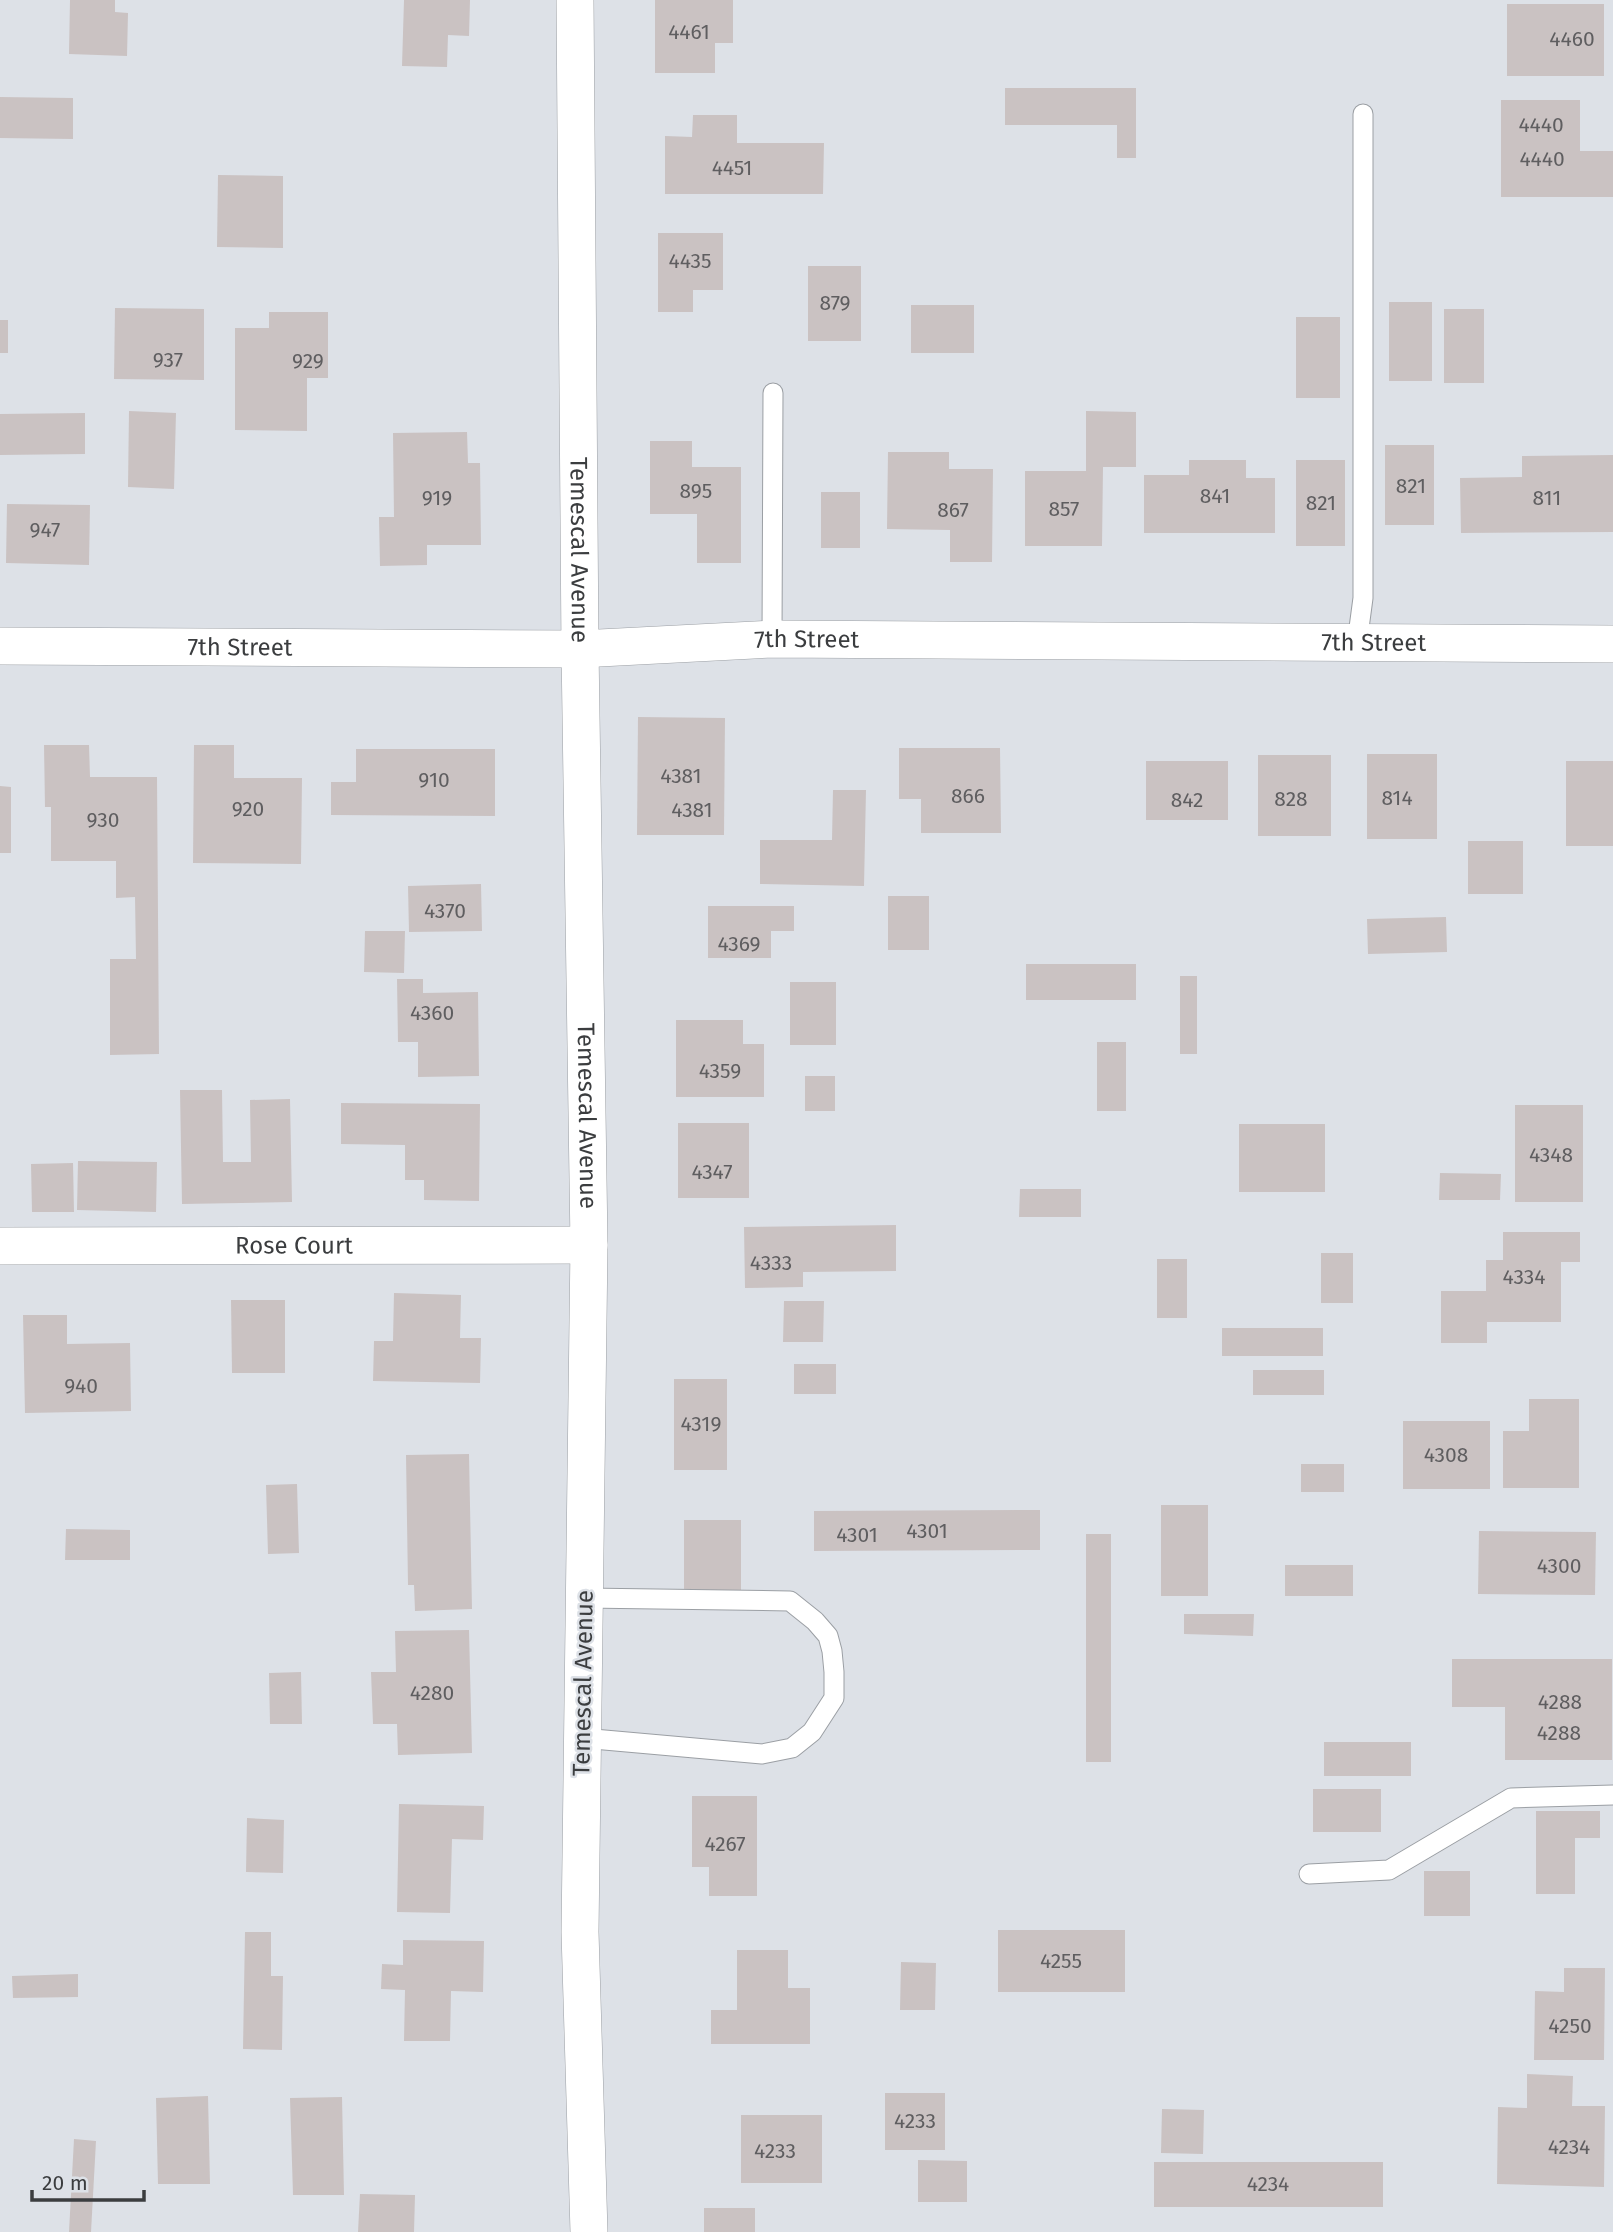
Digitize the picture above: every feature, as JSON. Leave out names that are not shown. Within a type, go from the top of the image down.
[{"type":"street","name":"Temescal Avenue","points":[[575,0],[580,649],[589,1245],[580,1932],[589,2232]]},
{"type":"street","name":"7th Street","points":[[0,646],[580,649],[772,639],[1613,644]]},
{"type":"street","name":"Rose Court","points":[[0,1246],[589,1245]]},
{"type":"lane","points":[[1357,643],[1363,598],[1363,114]]},
{"type":"lane","points":[[772,639],[773,393]]},
{"type":"lane","points":[[582,1738],[762,1754],[792,1748],[811,1732],[834,1698],[832,1651],[828,1636],[815,1621],[790,1601],[584,1598]]},
{"type":"lane","points":[[1309,1874],[1389,1870],[1511,1798],[1613,1795]]},
{"type":"building","points":[[70,0],[115,0],[115,12],[128,13],[127,56],[69,54]]},
{"type":"building","points":[[404,0],[470,0],[469,36],[448,35],[447,67],[402,66]]},
{"type":"building","points":[[655,0],[733,0],[733,43],[715,43],[715,73],[655,73]]},
{"type":"building","points":[[1507,4],[1604,4],[1604,76],[1507,76]]},
{"type":"building","points":[[1005,88],[1136,88],[1136,158],[1117,158],[1117,125],[1005,125]]},
{"type":"building","points":[[0,97],[73,98],[73,139],[0,138]]},
{"type":"building","points":[[1501,100],[1580,100],[1580,151],[1613,151],[1613,197],[1501,197]]},
{"type":"building","points":[[693,115],[737,115],[737,143],[824,143],[823,194],[665,194],[665,136],[692,137]]},
{"type":"building","points":[[218,175],[283,176],[283,248],[217,247]]},
{"type":"building","points":[[658,233],[723,233],[723,290],[693,290],[693,312],[658,312]]},
{"type":"building","points":[[808,266],[861,266],[861,341],[808,341]]},
{"type":"building","points":[[1389,302],[1432,302],[1432,381],[1389,381]]},
{"type":"building","points":[[911,305],[974,305],[974,353],[911,353]]},
{"type":"building","points":[[115,308],[204,309],[204,380],[114,379]]},
{"type":"building","points":[[1444,309],[1484,309],[1484,383],[1444,383]]},
{"type":"building","points":[[269,312],[328,312],[328,378],[307,378],[307,431],[235,430],[235,328],[269,328]]},
{"type":"building","points":[[1296,317],[1340,317],[1340,398],[1296,398]]},
{"type":"building","points":[[0,320],[8,320],[8,353],[0,353]]},
{"type":"building","points":[[129,411],[176,413],[174,489],[128,487]]},
{"type":"building","points":[[1086,411],[1136,412],[1136,467],[1103,467],[1102,546],[1025,546],[1025,471],[1086,471]]},
{"type":"building","points":[[85,413],[85,454],[0,455],[0,414]]},
{"type":"building","points":[[467,432],[468,463],[480,463],[481,545],[427,545],[427,565],[380,566],[379,517],[394,517],[393,433]]},
{"type":"building","points":[[650,441],[692,441],[692,467],[741,467],[741,563],[697,563],[697,514],[650,514]]},
{"type":"building","points":[[1385,445],[1434,445],[1434,525],[1385,525]]},
{"type":"building","points":[[888,452],[949,452],[949,469],[993,469],[992,562],[950,562],[950,530],[887,529]]},
{"type":"building","points":[[1613,455],[1613,532],[1461,533],[1460,478],[1522,477],[1522,456]]},
{"type":"building","points":[[1189,460],[1246,460],[1246,478],[1275,478],[1275,533],[1144,533],[1144,475],[1189,475]]},
{"type":"building","points":[[1296,460],[1345,460],[1345,546],[1296,546]]},
{"type":"building","points":[[821,492],[860,492],[860,548],[821,548]]},
{"type":"building","points":[[7,504],[90,505],[89,565],[6,563]]},
{"type":"building","points":[[638,717],[725,718],[724,835],[637,835]]},
{"type":"building","points":[[44,745],[89,745],[90,777],[157,777],[159,1054],[110,1055],[110,959],[136,959],[135,897],[116,898],[116,861],[51,861],[51,807],[45,807]]},
{"type":"building","points":[[194,745],[234,745],[234,778],[302,778],[301,864],[193,863]]},
{"type":"building","points":[[899,748],[1000,748],[1001,833],[921,833],[921,799],[899,799]]},
{"type":"building","points":[[356,749],[495,749],[495,816],[331,815],[331,782],[356,782]]},
{"type":"building","points":[[1367,754],[1437,754],[1437,839],[1367,839]]},
{"type":"building","points":[[1258,755],[1331,755],[1331,836],[1258,836]]},
{"type":"building","points":[[1146,761],[1228,761],[1228,820],[1146,820]]},
{"type":"building","points":[[1566,761],[1613,761],[1613,846],[1566,846]]},
{"type":"building","points":[[0,786],[11,787],[11,853],[0,853]]},
{"type":"building","points":[[833,790],[866,790],[864,886],[760,884],[760,840],[832,840]]},
{"type":"building","points":[[1468,841],[1523,841],[1523,894],[1468,894]]},
{"type":"building","points":[[481,884],[482,931],[409,932],[408,886]]},
{"type":"building","points":[[888,896],[929,896],[929,950],[888,950]]},
{"type":"building","points":[[708,906],[794,906],[794,931],[771,931],[771,958],[708,958]]},
{"type":"building","points":[[1446,917],[1447,952],[1368,954],[1367,919]]},
{"type":"building","points":[[365,931],[405,931],[404,973],[364,972]]},
{"type":"building","points":[[1026,964],[1136,964],[1136,1000],[1026,1000]]},
{"type":"building","points":[[1180,976],[1197,976],[1197,1054],[1180,1054]]},
{"type":"building","points":[[397,979],[423,979],[423,993],[478,992],[479,1076],[418,1077],[418,1042],[398,1042]]},
{"type":"building","points":[[790,982],[836,982],[836,1045],[790,1045]]},
{"type":"building","points":[[676,1020],[743,1020],[743,1044],[764,1044],[764,1097],[676,1097]]},
{"type":"building","points":[[1097,1042],[1126,1042],[1126,1111],[1097,1111]]},
{"type":"building","points":[[805,1076],[835,1076],[835,1111],[805,1111]]},
{"type":"building","points":[[180,1090],[222,1090],[223,1162],[251,1162],[250,1100],[290,1099],[292,1202],[182,1204]]},
{"type":"building","points":[[341,1103],[480,1104],[479,1201],[424,1200],[424,1180],[405,1180],[405,1145],[341,1144]]},
{"type":"building","points":[[1515,1105],[1583,1105],[1583,1202],[1515,1202]]},
{"type":"building","points":[[678,1123],[749,1123],[749,1198],[678,1198]]},
{"type":"building","points":[[1239,1124],[1325,1124],[1325,1192],[1239,1192]]},
{"type":"building","points":[[78,1161],[157,1162],[156,1212],[77,1210]]},
{"type":"building","points":[[73,1163],[74,1212],[32,1212],[31,1164]]},
{"type":"building","points":[[1440,1173],[1501,1174],[1500,1200],[1439,1200]]},
{"type":"building","points":[[1020,1189],[1081,1189],[1081,1217],[1019,1217]]},
{"type":"building","points":[[896,1225],[896,1271],[803,1272],[803,1287],[745,1288],[744,1227]]},
{"type":"building","points":[[1503,1232],[1580,1232],[1580,1262],[1561,1262],[1561,1322],[1487,1322],[1487,1343],[1441,1343],[1441,1291],[1486,1291],[1486,1260],[1503,1260]]},
{"type":"building","points":[[1321,1253],[1353,1253],[1353,1303],[1321,1303]]},
{"type":"building","points":[[1157,1259],[1187,1259],[1187,1318],[1157,1318]]},
{"type":"building","points":[[394,1293],[461,1295],[460,1338],[481,1338],[480,1383],[373,1381],[374,1341],[393,1341]]},
{"type":"building","points":[[231,1300],[285,1300],[285,1373],[232,1373]]},
{"type":"building","points":[[784,1301],[824,1301],[823,1342],[783,1342]]},
{"type":"building","points":[[23,1315],[67,1315],[67,1344],[130,1343],[131,1411],[25,1413]]},
{"type":"building","points":[[1222,1328],[1323,1328],[1323,1356],[1222,1356]]},
{"type":"building","points":[[794,1364],[836,1364],[836,1394],[794,1394]]},
{"type":"building","points":[[1253,1370],[1324,1370],[1324,1395],[1253,1395]]},
{"type":"building","points":[[674,1379],[727,1379],[727,1470],[674,1470]]},
{"type":"building","points":[[1529,1399],[1579,1399],[1579,1488],[1503,1488],[1503,1431],[1529,1431]]},
{"type":"building","points":[[1403,1421],[1490,1421],[1490,1489],[1403,1489]]},
{"type":"building","points":[[469,1454],[472,1609],[415,1611],[414,1585],[408,1585],[406,1455]]},
{"type":"building","points":[[1301,1464],[1344,1464],[1344,1492],[1301,1492]]},
{"type":"building","points":[[297,1484],[299,1553],[268,1554],[266,1485]]},
{"type":"building","points":[[1161,1505],[1208,1505],[1208,1596],[1161,1596]]},
{"type":"building","points":[[1040,1510],[1040,1550],[814,1551],[814,1511]]},
{"type":"building","points":[[684,1520],[741,1520],[741,1593],[684,1593]]},
{"type":"building","points":[[66,1529],[130,1530],[130,1560],[65,1560]]},
{"type":"building","points":[[1479,1531],[1596,1532],[1595,1595],[1478,1594]]},
{"type":"building","points":[[1086,1534],[1111,1534],[1111,1762],[1086,1762]]},
{"type":"building","points":[[1285,1565],[1353,1565],[1353,1596],[1285,1596]]},
{"type":"building","points":[[1184,1614],[1254,1614],[1253,1636],[1184,1634]]},
{"type":"building","points":[[469,1630],[472,1753],[398,1755],[397,1724],[373,1724],[371,1672],[396,1672],[395,1631]]},
{"type":"building","points":[[1452,1659],[1612,1659],[1612,1760],[1505,1760],[1505,1707],[1452,1707]]},
{"type":"building","points":[[301,1672],[302,1724],[270,1724],[269,1673]]},
{"type":"building","points":[[1324,1742],[1411,1742],[1411,1776],[1324,1776]]},
{"type":"building","points":[[1313,1789],[1381,1789],[1381,1832],[1313,1832]]},
{"type":"building","points":[[692,1796],[757,1796],[757,1896],[709,1896],[709,1867],[692,1867]]},
{"type":"building","points":[[399,1804],[484,1806],[483,1840],[452,1839],[450,1913],[397,1912]]},
{"type":"building","points":[[1536,1811],[1600,1811],[1600,1838],[1575,1838],[1575,1894],[1536,1894]]},
{"type":"building","points":[[247,1818],[284,1820],[283,1873],[246,1872]]},
{"type":"building","points":[[1424,1871],[1470,1871],[1470,1916],[1424,1916]]},
{"type":"building","points":[[998,1930],[1125,1930],[1125,1992],[998,1992]]},
{"type":"building","points":[[245,1932],[271,1932],[271,1976],[283,1976],[282,2050],[243,2049]]},
{"type":"building","points":[[403,1940],[484,1941],[483,1992],[451,1991],[450,2041],[404,2041],[405,1990],[381,1989],[382,1964],[403,1965]]},
{"type":"building","points":[[737,1950],[788,1950],[788,1988],[810,1988],[810,2044],[711,2044],[711,2010],[737,2010]]},
{"type":"building","points":[[901,1962],[936,1963],[935,2010],[900,2010]]},
{"type":"building","points":[[1564,1968],[1605,1968],[1604,2060],[1534,2060],[1535,1991],[1564,1992]]},
{"type":"building","points":[[78,1974],[78,1997],[13,1998],[12,1976]]},
{"type":"building","points":[[1527,2074],[1573,2076],[1572,2106],[1605,2106],[1604,2187],[1497,2184],[1498,2107],[1527,2108]]},
{"type":"building","points":[[885,2093],[945,2093],[945,2150],[885,2150]]},
{"type":"building","points":[[208,2096],[210,2184],[158,2184],[156,2098]]},
{"type":"building","points":[[342,2097],[344,2195],[293,2195],[290,2098]]},
{"type":"building","points":[[1162,2109],[1204,2110],[1203,2154],[1161,2153]]},
{"type":"building","points":[[741,2115],[822,2115],[822,2183],[741,2183]]},
{"type":"building","points":[[74,2139],[96,2141],[91,2232],[69,2232]]},
{"type":"building","points":[[918,2160],[967,2161],[967,2202],[918,2202]]},
{"type":"building","points":[[1154,2162],[1383,2162],[1383,2207],[1154,2207]]},
{"type":"building","points":[[360,2194],[415,2195],[414,2232],[358,2232]]},
{"type":"building","points":[[704,2208],[755,2208],[755,2232],[704,2232]]}]
